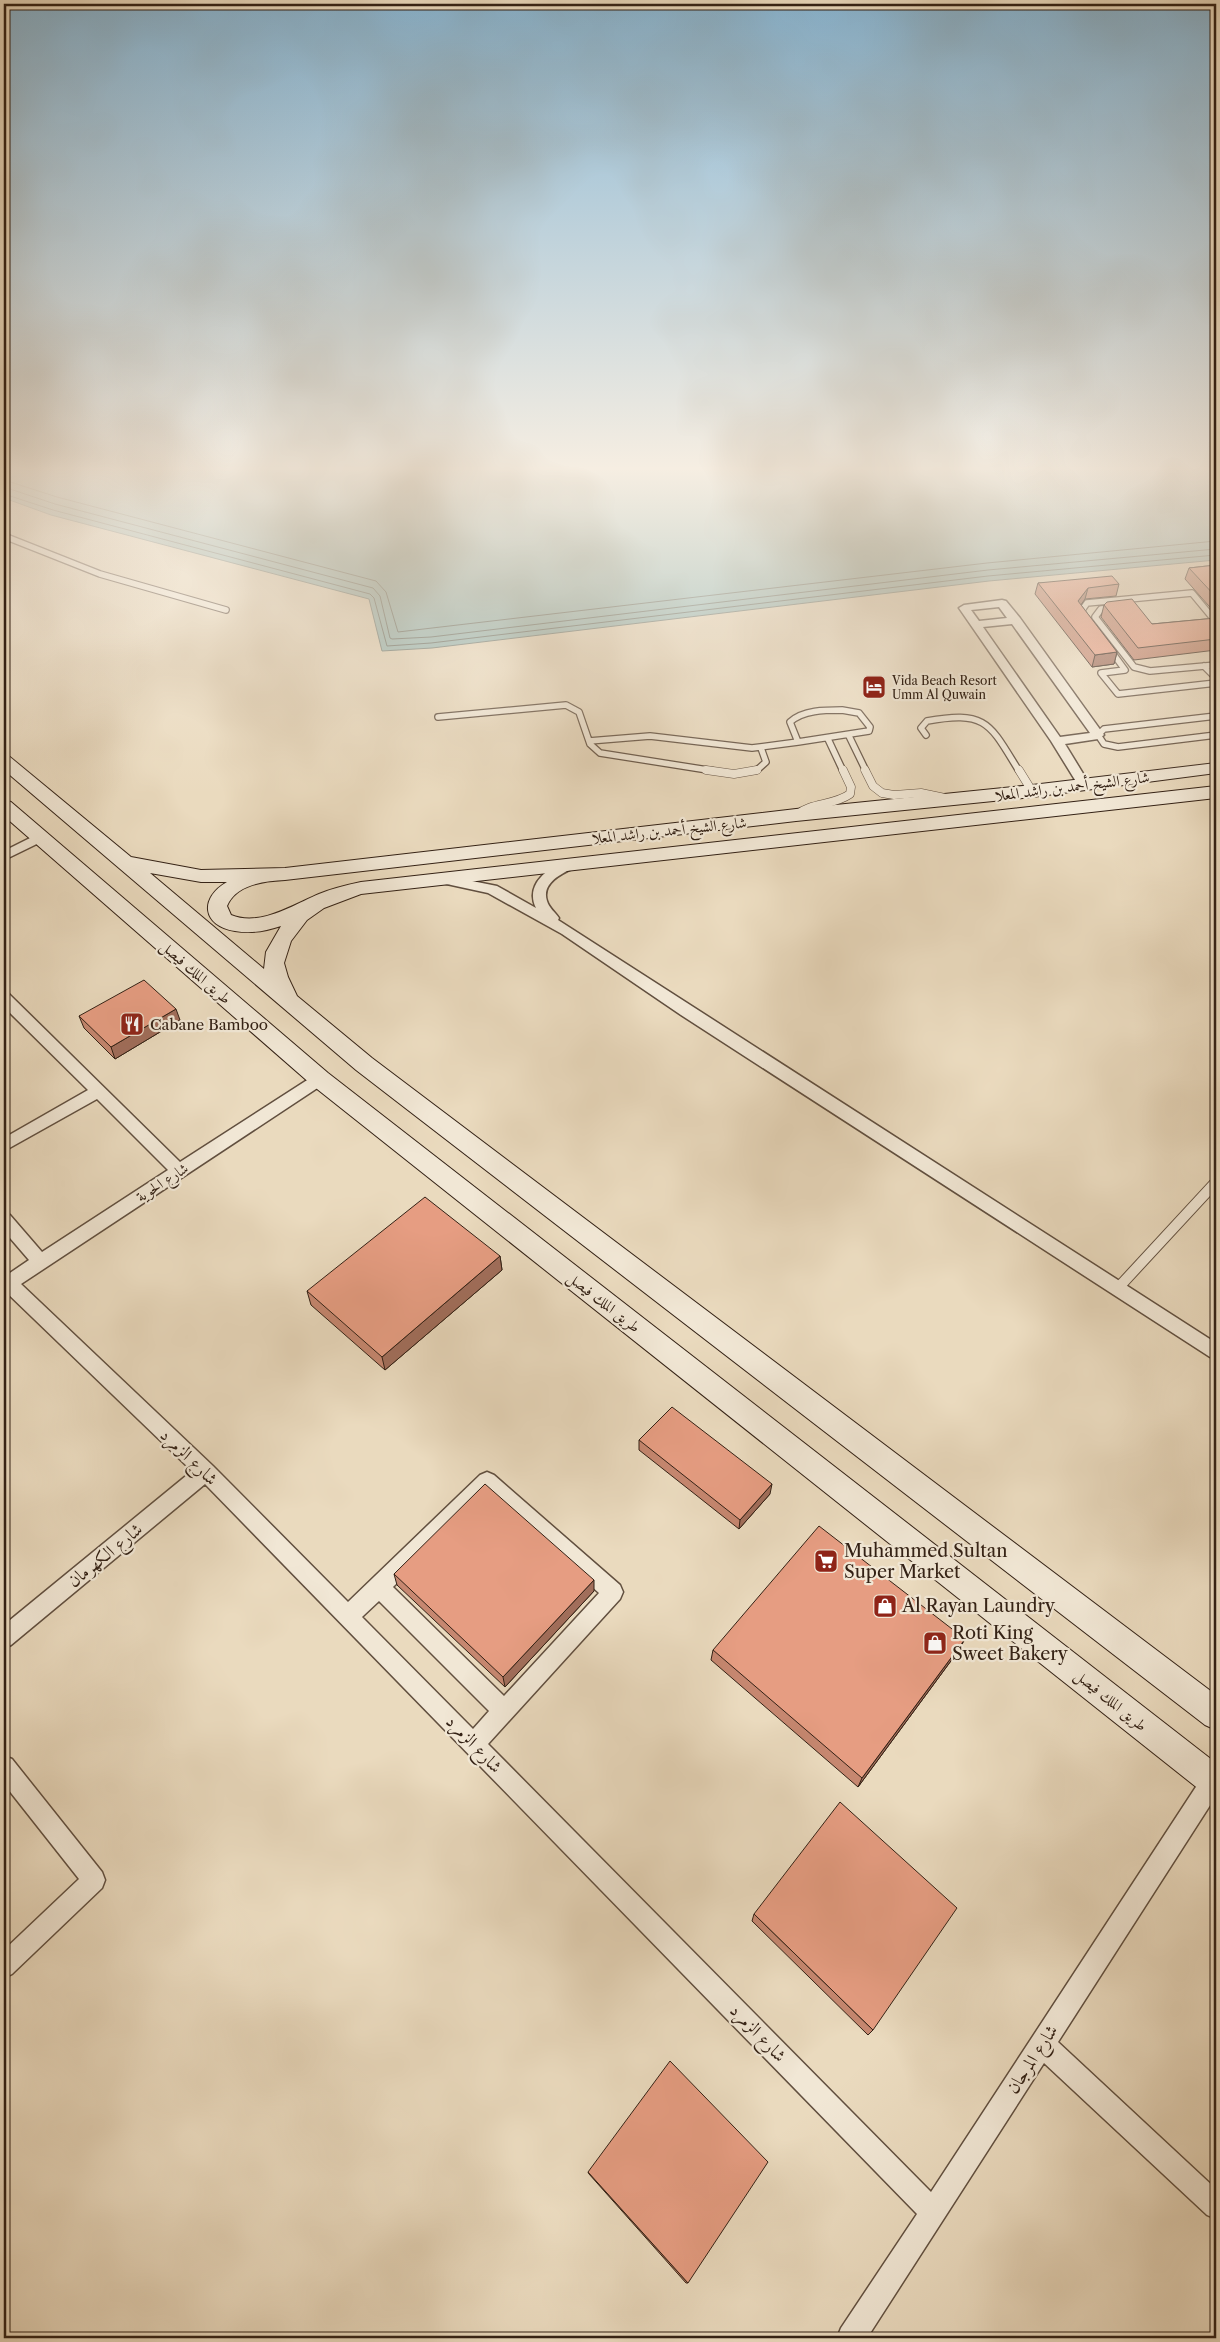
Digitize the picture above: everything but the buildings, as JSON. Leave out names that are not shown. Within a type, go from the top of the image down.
[{"type":"main road","points":[[4,761],[372,1070],[1216,1714]]},
{"type":"main road","name":"شارع الشيخ أحمد بن راشد المعلا","points":[[123,862],[201,876],[285,874],[796,815],[953,800],[1216,768]]},
{"type":"main road","name":"شارع الشيخ أحمد بن راشد المعلا","points":[[290,1002],[276,975],[274,961],[279,944],[292,922],[308,907],[332,896],[361,888],[1216,793]]},
{"type":"main road","name":"طريق الملك فيصل","points":[[4,806],[320,1079],[1214,1782]]},
{"type":"main road","points":[[285,874],[250,880],[231,888],[222,895],[216,904],[216,911],[220,918],[228,923],[253,926],[308,907]]},
{"type":"street","points":[[1057,741],[1098,735],[1002,603],[964,608],[1057,741],[1084,785]]},
{"type":"street","points":[[976,625],[1016,620]]},
{"type":"street","points":[[4,856],[40,837]]},
{"type":"street","points":[[567,931],[545,912],[539,901],[539,890],[554,871],[572,864]]},
{"type":"street","points":[[440,878],[492,890],[567,931],[686,1011],[1216,1352]]},
{"type":"street","points":[[4,998],[178,1171]]},
{"type":"street","name":"شارع الحوية","points":[[6,1284],[320,1079]]},
{"type":"street","points":[[4,1145],[97,1092]]},
{"type":"street","points":[[4,1220],[41,1262]]},
{"type":"street","name":"شارع الزمرد","points":[[6,1284],[206,1472],[933,2212]]},
{"type":"street","name":"شارع الكهرمان","points":[[4,1638],[206,1472]]},
{"type":"street","points":[[348,1616],[487,1481],[613,1592],[474,1744]]},
{"type":"street","points":[[379,1587],[504,1711]]},
{"type":"street","points":[[4,1766],[94,1880],[4,1966]]},
{"type":"street","name":"شارع المرجان","points":[[852,2338],[1214,1782]]},
{"type":"street","points":[[1042,2044],[1216,2206]]},
{"type":"lane","points":[[105,575],[226,610]]},
{"type":"lane","points":[[1086,620],[1080,613],[1087,602],[1192,593],[1216,624],[1207,626]]},
{"type":"lane","points":[[1132,606],[1101,609],[1095,618],[1134,667],[1150,671],[1216,665]]},
{"type":"lane","points":[[1103,641],[1125,670],[1101,673],[1118,694],[1216,683]]},
{"type":"lane","points":[[1204,666],[1216,678]]},
{"type":"lane","points":[[438,717],[566,705],[579,712],[589,741],[596,750],[611,756],[734,774],[757,770],[764,765],[766,758],[761,748]]},
{"type":"lane","points":[[589,741],[650,736],[734,747],[761,748],[828,739],[849,736],[866,733],[870,729],[859,713],[845,710],[801,715],[793,718],[790,722],[798,743]]},
{"type":"lane","points":[[1216,716],[1104,729],[1098,735],[1104,744],[1118,747],[1216,735]]},
{"type":"lane","points":[[926,735],[922,728],[927,721],[965,717],[984,721],[993,728],[1032,791]]},
{"type":"lane","points":[[849,736],[873,786],[879,792],[890,795],[927,794],[953,800]]},
{"type":"lane","points":[[796,815],[806,807],[844,798],[850,794],[851,787],[828,739]]},
{"type":"lane","points":[[1118,1288],[1216,1182]]},
{"type":"water","points":[[279,575],[1051,575],[989,581],[432,648],[382,651],[369,599]]},
{"type":"place","name":"Vida Beach Resort Umm Al Quwain","points":[[874,687]]},
{"type":"place","name":"Cabane Bamboo","points":[[132,1024]]},
{"type":"place","name":"Muhammed Sultan Super Market","points":[[826,1561]]},
{"type":"place","name":"Al Rayan Laundry","points":[[885,1606]]},
{"type":"place","name":"Roti King Sweet Bakery","points":[[935,1643]]}]
